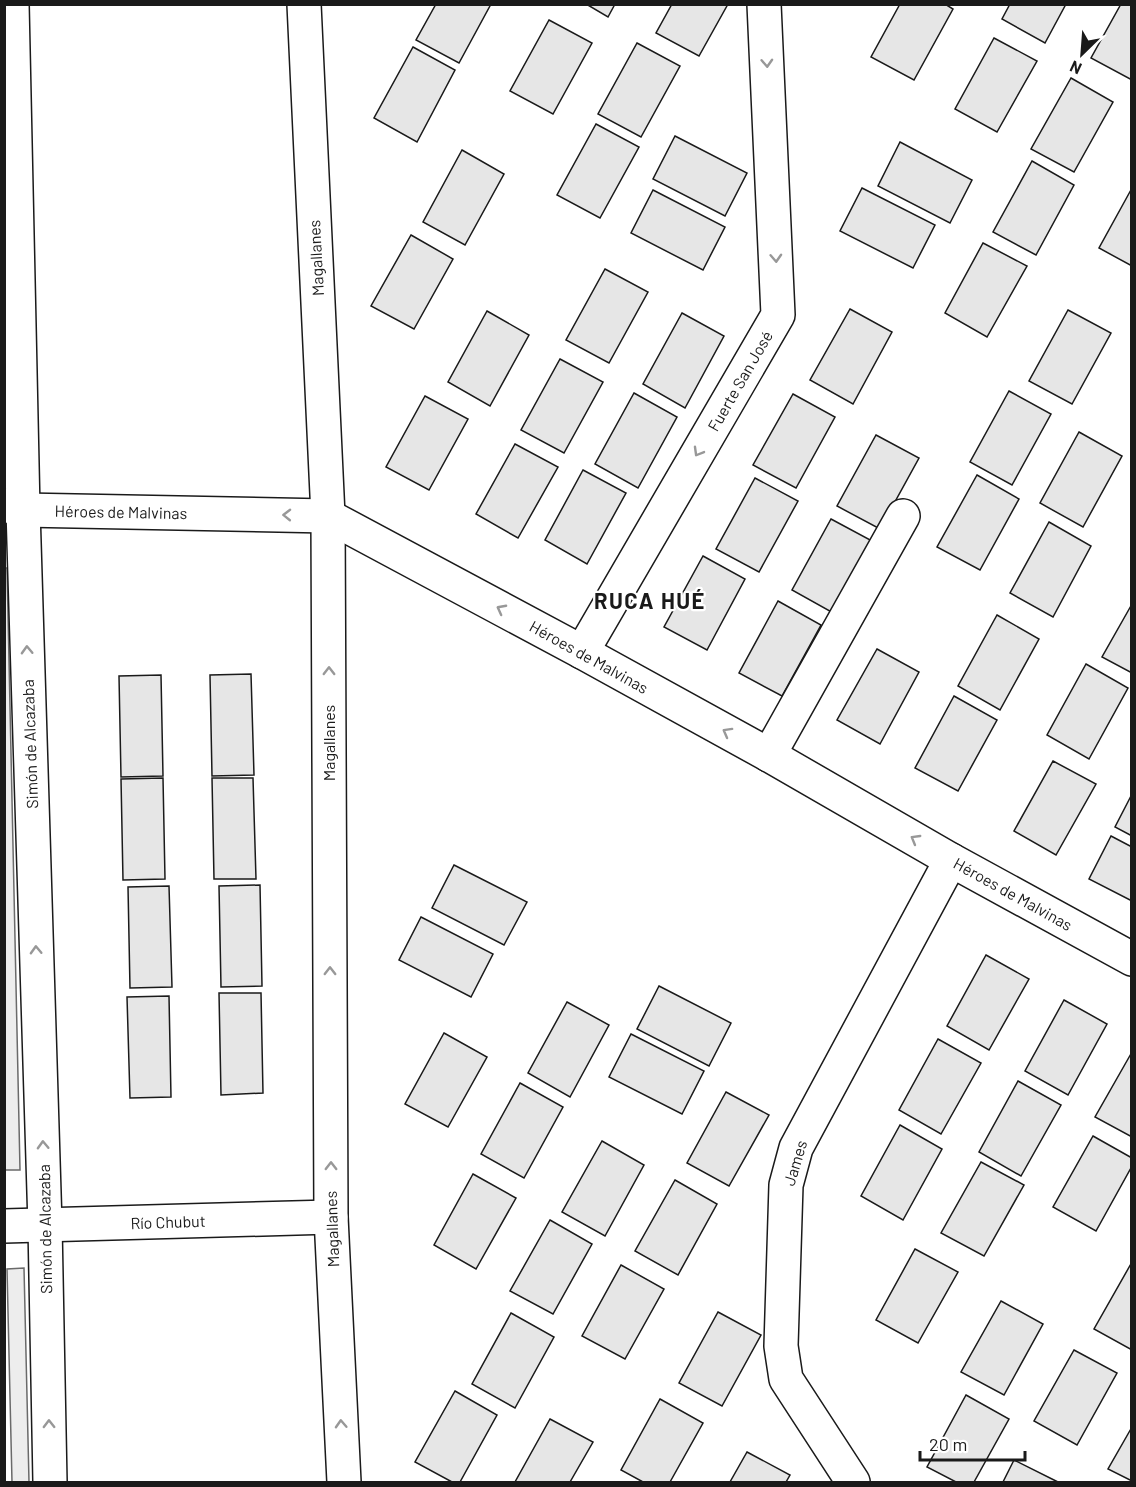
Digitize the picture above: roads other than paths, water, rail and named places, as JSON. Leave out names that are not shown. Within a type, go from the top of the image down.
[{"type":"street","name":"Simón de Alcazaba","points":[[12,4],[14,507],[45,1225],[50,1482]]},
{"type":"street","name":"Magallanes","points":[[304,4],[328,516],[331,1217],[344,1482]]},
{"type":"street","name":"Fuerte San José","points":[[582,652],[778,315],[764,4]]},
{"type":"street","name":"Héroes de Malvinas","points":[[14,507],[328,516],[769,755],[951,860],[1131,959]]},
{"type":"street","points":[[769,755],[903,516]]},
{"type":"street","name":"James","points":[[853,1482],[786,1379],[781,1346],[786,1185],[796,1148],[951,860]]},
{"type":"street","name":"Río Chubut","points":[[4,1227],[331,1217]]},
{"type":"district","name":"RUCA HUÉ","points":[[650,601]]}]
